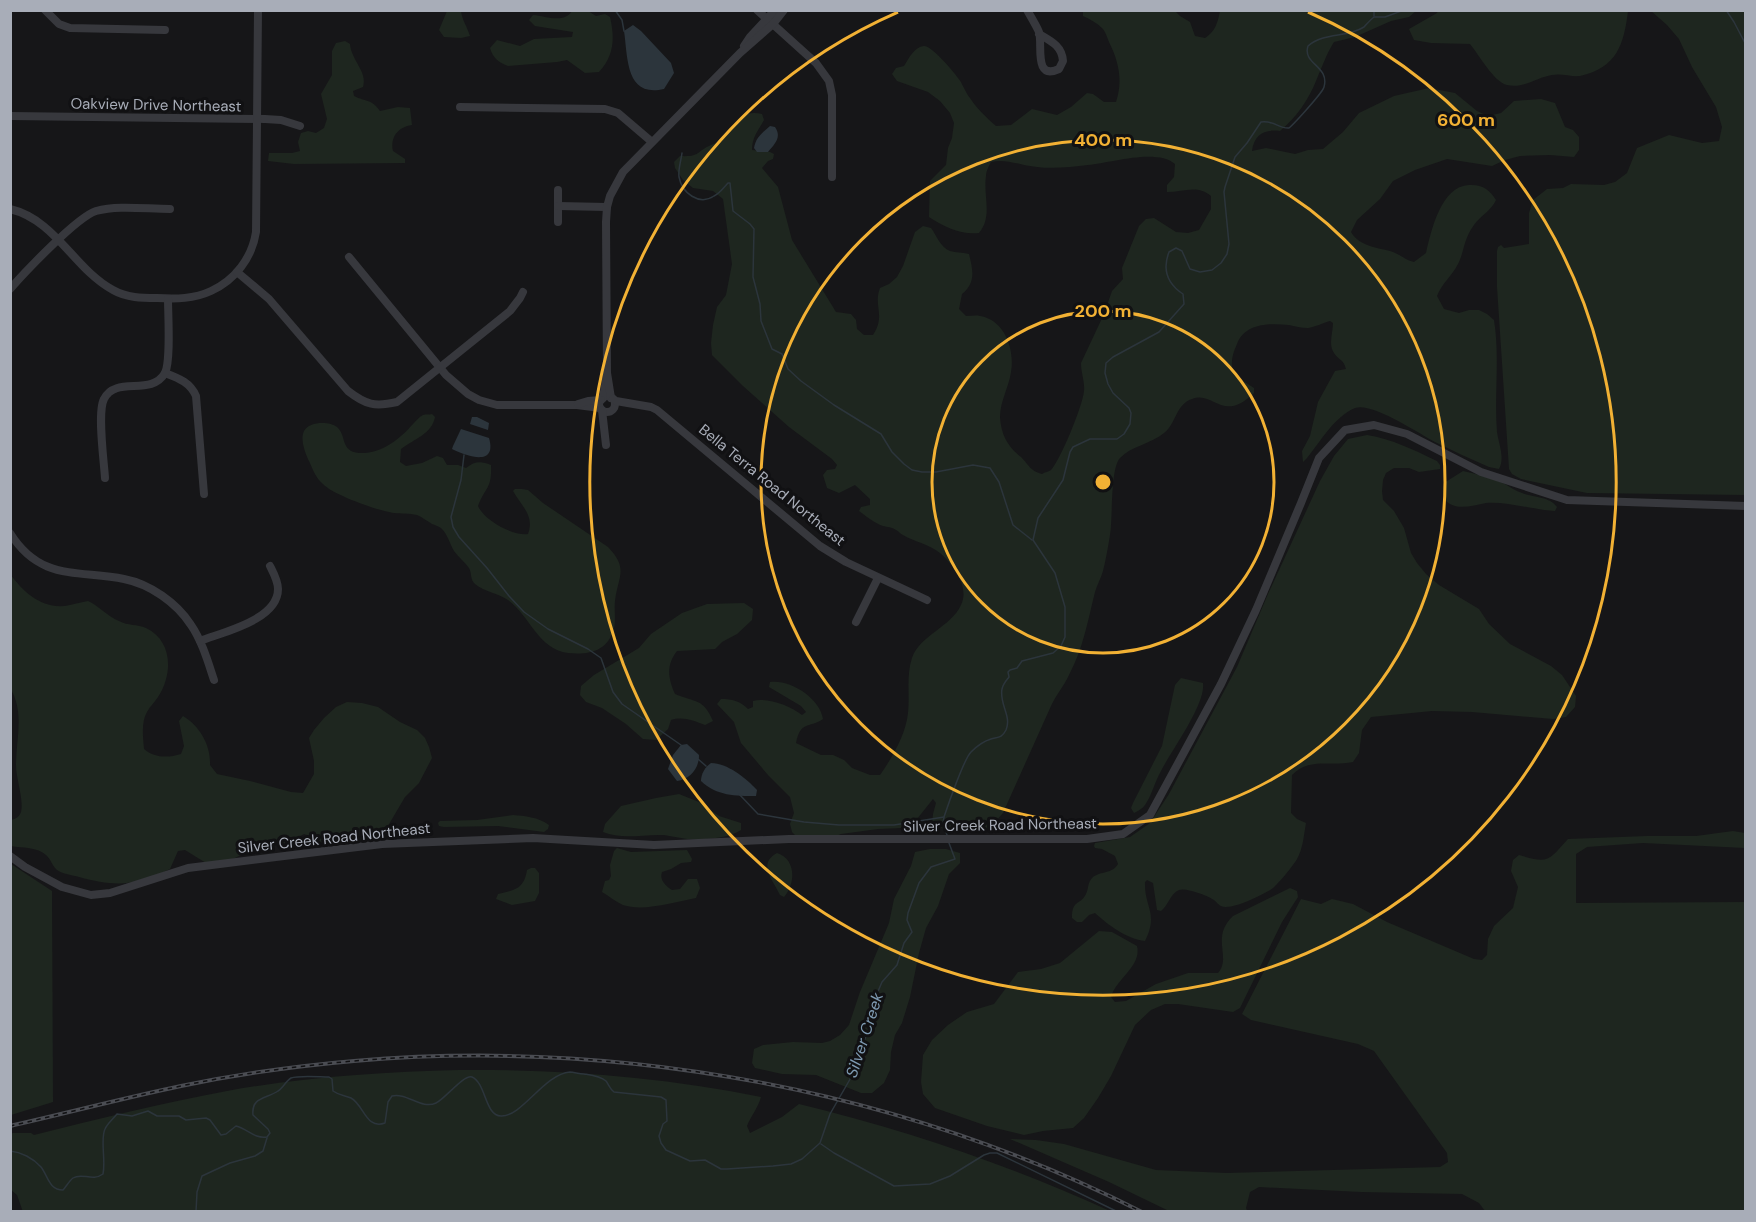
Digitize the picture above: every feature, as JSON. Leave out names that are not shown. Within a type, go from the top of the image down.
[{"type":"street","points":[[45,10],[59,24],[70,28],[165,30]]},
{"type":"street","points":[[10,209],[22,212],[38,221],[97,279],[114,291],[139,298],[168,299],[204,294],[221,286],[237,272],[252,249],[256,232],[258,10]]},
{"type":"street","points":[[757,10],[816,63],[829,81],[832,95],[832,177]]},
{"type":"street","points":[[770,21],[775,10]]},
{"type":"street","points":[[606,442],[607,207],[610,196],[623,172],[740,53],[750,37],[784,10]]},
{"type":"street","points":[[1028,10],[1040,34],[1041,65],[1050,71],[1059,69],[1063,61],[1060,49],[1040,34]]},
{"type":"street","points":[[460,107],[605,109],[618,113],[652,142]]},
{"type":"street","name":"Oakview Drive Northeast","points":[[10,116],[258,119],[275,120],[300,126]]},
{"type":"street","points":[[558,190],[558,222]]},
{"type":"street","points":[[558,206],[607,207]]},
{"type":"street","points":[[10,289],[83,217],[97,211],[111,209],[170,209]]},
{"type":"street","name":"Bella Terra Road Northeast","points":[[349,257],[440,368],[459,387],[479,400],[508,406],[577,405],[583,402],[651,406],[820,546],[846,562],[927,600]]},
{"type":"street","points":[[237,272],[269,299],[348,391],[360,401],[382,405],[397,402],[440,368],[510,311],[523,292]]},
{"type":"street","points":[[105,478],[101,415],[104,398],[115,388],[146,386],[154,383],[165,373],[168,360],[168,299]]},
{"type":"street","points":[[165,373],[188,383],[196,396],[204,494]]},
{"type":"street","name":"Silver Creek Road Northeast","points":[[10,856],[62,887],[91,895],[110,893],[188,868],[382,844],[533,838],[654,845],[789,839],[1006,840],[1104,837],[1123,834],[1150,815],[1221,684],[1256,610],[1319,458],[1345,430],[1374,425],[1407,434],[1481,472],[1567,500],[1746,506]]},
{"type":"street","points":[[10,533],[30,557],[51,568],[70,573],[125,579],[152,589],[180,611],[192,625],[214,680]]},
{"type":"street","points":[[200,641],[261,616],[273,605],[278,588],[270,566]]},
{"type":"street","points":[[856,621],[878,578]]},
{"type":"shaded area","points":[[1438,10],[1628,11],[1621,44],[1610,61],[1603,67],[1580,76],[1552,75],[1513,86],[1497,79],[1470,44],[1414,40],[1409,29],[1437,13]]},
{"type":"shaded area","points":[[447,11],[461,11],[470,36],[444,37],[439,30]]},
{"type":"shaded area","points":[[572,11],[588,11],[596,16],[605,14],[610,17],[612,46],[608,60],[599,72],[585,73],[567,60],[508,66],[499,61],[490,48],[497,40],[520,46],[534,39],[572,37],[573,32],[535,26],[529,20],[533,15],[560,18],[569,15]]},
{"type":"shaded area","points":[[1083,11],[1175,11],[1190,22],[1195,36],[1205,38],[1216,26],[1220,11],[1416,11],[1409,17],[1391,21],[1355,37],[1334,42],[1301,108],[1280,131],[1261,134],[1255,140],[1252,151],[1266,148],[1295,154],[1323,149],[1343,132],[1359,113],[1394,96],[1429,88],[1455,93],[1477,111],[1488,116],[1501,113],[1514,101],[1541,99],[1555,103],[1565,127],[1573,130],[1579,137],[1579,150],[1574,157],[1520,156],[1492,166],[1447,159],[1415,170],[1393,181],[1380,199],[1357,220],[1351,232],[1364,244],[1393,252],[1414,262],[1426,253],[1434,222],[1444,201],[1451,193],[1459,187],[1478,186],[1491,193],[1496,200],[1470,230],[1458,264],[1437,296],[1444,309],[1459,313],[1479,310],[1494,320],[1497,348],[1496,418],[1502,456],[1501,465],[1499,469],[1489,467],[1383,414],[1363,407],[1355,408],[1341,417],[1303,462],[1302,451],[1310,436],[1318,402],[1335,371],[1346,369],[1344,363],[1332,350],[1333,323],[1330,321],[1308,328],[1274,324],[1252,328],[1241,337],[1232,363],[1234,375],[1254,388],[1254,393],[1234,406],[1226,406],[1200,397],[1192,399],[1183,405],[1164,433],[1120,458],[1113,483],[1111,527],[1106,558],[1078,655],[1051,706],[1003,813],[989,829],[948,831],[932,824],[936,803],[933,799],[913,824],[902,828],[878,829],[834,837],[796,836],[790,824],[794,813],[790,797],[741,743],[734,722],[717,704],[721,699],[729,699],[739,702],[748,709],[753,707],[753,701],[765,700],[791,708],[802,715],[806,712],[801,706],[769,687],[770,682],[778,682],[795,687],[810,697],[821,711],[823,719],[803,728],[796,743],[821,755],[833,755],[844,760],[852,768],[870,775],[880,775],[898,746],[907,721],[909,672],[912,658],[922,643],[956,613],[963,598],[962,584],[955,570],[940,553],[894,529],[876,523],[859,511],[861,507],[870,505],[870,499],[855,485],[839,493],[827,488],[823,475],[827,470],[835,469],[837,465],[832,459],[789,427],[712,355],[713,325],[717,307],[726,295],[732,264],[723,199],[713,191],[693,188],[683,180],[674,162],[680,156],[695,155],[720,142],[741,117],[753,113],[762,114],[764,120],[754,138],[752,150],[774,154],[773,159],[762,168],[778,187],[792,240],[836,312],[851,314],[856,320],[857,329],[864,335],[873,335],[877,328],[880,288],[897,277],[915,232],[923,226],[931,228],[947,249],[952,252],[969,254],[971,281],[962,294],[959,309],[966,316],[978,316],[996,323],[1006,337],[1010,346],[1012,363],[1000,411],[1002,429],[1012,449],[1032,469],[1042,474],[1051,470],[1055,465],[1075,420],[1084,391],[1081,363],[1112,291],[1123,279],[1122,268],[1139,226],[1146,219],[1154,218],[1176,232],[1188,233],[1199,230],[1211,209],[1211,196],[1196,189],[1167,192],[1167,185],[1174,177],[1175,164],[1157,157],[1056,168],[997,161],[991,162],[987,172],[985,183],[987,213],[979,233],[953,230],[929,217],[930,181],[946,165],[954,123],[950,113],[940,101],[928,92],[897,81],[892,74],[896,68],[904,66],[917,48],[928,47],[960,80],[968,96],[996,126],[1011,125],[1032,109],[1057,115],[1071,107],[1087,93],[1093,94],[1104,102],[1116,102],[1119,72],[1115,57],[1103,29],[1083,16]]},
{"type":"shaded area","points":[[1651,11],[1745,11],[1745,495],[1587,493],[1521,479],[1512,474],[1509,469],[1497,287],[1498,247],[1529,244],[1529,213],[1533,200],[1547,189],[1563,188],[1571,184],[1604,185],[1615,182],[1627,173],[1637,148],[1669,135],[1702,143],[1719,141],[1722,127],[1716,107],[1692,67],[1679,39]]},
{"type":"shaded area","points":[[633,25],[671,63],[674,73],[664,89],[651,90],[642,87],[631,73],[624,31]]},
{"type":"shaded area","points":[[345,41],[350,44],[364,82],[363,87],[353,91],[354,96],[371,103],[380,111],[398,107],[410,108],[412,125],[396,133],[392,146],[393,151],[405,159],[405,163],[294,164],[268,161],[269,153],[300,151],[298,142],[301,133],[308,131],[316,133],[324,128],[327,119],[321,94],[332,75],[332,51],[336,43]]},
{"type":"shaded area","points":[[770,126],[775,127],[777,131],[777,140],[768,152],[757,152],[754,148],[756,141]]},
{"type":"shaded area","points":[[432,414],[435,417],[430,428],[401,449],[400,462],[406,466],[422,463],[437,456],[443,458],[447,465],[466,468],[478,462],[491,465],[489,483],[478,506],[492,522],[507,530],[528,534],[530,521],[513,491],[515,489],[528,490],[543,503],[608,547],[614,555],[620,567],[615,601],[615,625],[611,636],[602,647],[590,652],[568,653],[549,645],[508,600],[473,582],[469,568],[454,551],[441,528],[417,515],[378,509],[328,488],[315,474],[307,458],[303,434],[310,425],[325,423],[334,425],[340,431],[349,449],[353,452],[367,453],[396,440],[422,416]]},
{"type":"shaded area","points":[[472,417],[489,423],[488,430],[470,424]]},
{"type":"shaded area","points":[[461,429],[489,438],[489,453],[485,456],[474,457],[452,449]]},
{"type":"shaded area","points":[[1367,435],[1394,442],[1437,461],[1440,469],[1419,472],[1409,468],[1394,468],[1386,473],[1383,480],[1383,500],[1394,511],[1404,528],[1411,553],[1426,574],[1439,585],[1479,609],[1489,624],[1510,644],[1551,666],[1562,675],[1576,696],[1575,707],[1566,717],[1553,719],[1432,711],[1371,717],[1362,730],[1359,753],[1353,762],[1313,764],[1299,769],[1292,775],[1291,813],[1306,823],[1304,837],[1297,859],[1273,888],[1247,901],[1226,907],[1220,906],[1202,894],[1182,889],[1173,894],[1161,911],[1157,910],[1153,883],[1147,880],[1145,891],[1151,923],[1145,941],[1118,931],[1095,913],[1082,922],[1077,922],[1072,918],[1073,908],[1084,898],[1091,879],[1113,869],[1118,864],[1115,856],[1095,848],[1095,843],[1130,837],[1150,823],[1169,794],[1237,667],[1320,481],[1334,456],[1348,439]]},
{"type":"shaded area","points":[[1463,471],[1490,478],[1527,495],[1546,499],[1557,507],[1555,511],[1494,503],[1454,506],[1444,497],[1444,483]]},
{"type":"shaded area","points":[[10,574],[28,594],[43,603],[61,606],[88,601],[122,623],[146,628],[161,641],[168,659],[166,678],[163,688],[145,716],[143,725],[144,749],[152,754],[166,757],[181,754],[184,746],[179,721],[183,716],[195,725],[203,737],[209,751],[210,765],[217,774],[303,793],[314,774],[309,738],[324,718],[336,707],[347,702],[378,707],[417,730],[425,738],[432,758],[419,783],[405,797],[385,831],[377,837],[367,840],[318,844],[312,842],[310,836],[304,834],[289,842],[251,850],[231,860],[206,863],[185,850],[178,851],[170,869],[136,882],[104,882],[62,872],[55,868],[43,852],[11,846],[11,820],[18,816],[22,807],[16,765],[19,726],[17,706],[10,688]]},
{"type":"shaded area","points":[[744,603],[753,609],[752,620],[737,634],[722,642],[715,649],[677,651],[671,661],[670,677],[675,694],[702,705],[713,721],[705,725],[684,719],[671,720],[668,729],[656,740],[643,739],[626,724],[602,708],[586,702],[580,695],[581,686],[594,675],[639,648],[651,634],[682,613],[707,604]]},
{"type":"shaded area","points":[[1181,678],[1203,683],[1199,703],[1143,808],[1134,813],[1131,808],[1162,746],[1175,685]]},
{"type":"shaded area","points":[[687,744],[699,755],[697,765],[690,776],[677,781],[668,769],[673,755],[681,745]]},
{"type":"shaded area","points":[[711,763],[730,768],[742,776],[757,790],[756,796],[727,794],[707,786],[701,778]]},
{"type":"shaded area","points":[[679,794],[699,802],[719,816],[741,823],[741,830],[722,837],[701,839],[664,835],[618,836],[603,832],[605,824],[621,806]]},
{"type":"shaded area","points":[[513,815],[540,820],[549,825],[548,829],[544,832],[498,826],[444,827],[439,826],[438,823],[440,821],[477,820]]},
{"type":"shaded area","points":[[1733,831],[1745,833],[1745,848],[1643,843],[1587,847],[1576,854],[1576,903],[1745,902],[1745,1211],[1485,1211],[1479,1203],[1462,1194],[1259,1187],[1250,1192],[1247,1211],[1169,1211],[1010,1139],[1064,1144],[1156,1170],[1227,1173],[1440,1167],[1448,1162],[1447,1153],[1374,1051],[1358,1044],[1251,1020],[1242,1014],[1301,899],[1321,904],[1332,899],[1353,904],[1387,922],[1474,959],[1482,960],[1487,955],[1488,939],[1494,926],[1513,908],[1518,887],[1511,871],[1513,860],[1519,855],[1547,859],[1568,839],[1696,836]]},
{"type":"shaded area","points":[[617,848],[631,852],[687,850],[692,859],[691,862],[681,863],[662,872],[661,878],[672,890],[680,889],[688,879],[697,879],[700,888],[696,898],[659,906],[640,907],[631,907],[615,901],[602,892],[605,881],[611,876],[610,865]]},
{"type":"shaded area","points":[[946,849],[960,853],[960,863],[949,874],[938,906],[926,928],[910,997],[902,1023],[895,1035],[890,1070],[884,1083],[872,1093],[861,1093],[816,1075],[782,1074],[755,1068],[752,1063],[754,1049],[763,1045],[830,1041],[840,1035],[849,1025],[860,992],[889,923],[894,899],[911,866],[915,852]]},
{"type":"shaded area","points":[[777,853],[788,860],[792,872],[791,885],[784,897],[780,895],[767,867],[771,857]]},
{"type":"shaded area","points":[[11,864],[52,891],[53,1102],[11,1115]]},
{"type":"shaded area","points":[[535,868],[539,873],[539,893],[535,901],[512,905],[496,899],[498,894],[518,888],[524,881],[527,870]]},
{"type":"shaded area","points":[[1290,888],[1297,891],[1298,897],[1282,922],[1240,1008],[1233,1012],[1165,1004],[1151,1010],[1135,1025],[1098,1098],[1084,1118],[1073,1128],[1024,1135],[987,1126],[935,1108],[923,1094],[921,1082],[923,1055],[932,1040],[967,1012],[994,1004],[1018,972],[1041,969],[1060,963],[1099,931],[1112,932],[1137,946],[1136,960],[1111,997],[1115,1002],[1126,1001],[1156,984],[1188,973],[1218,973],[1222,967],[1222,939],[1226,924],[1233,916]]},
{"type":"shaded area","points":[[459,1070],[535,1071],[649,1079],[761,1097],[747,1126],[750,1133],[782,1117],[799,1104],[879,1125],[957,1150],[1110,1211],[23,1212],[17,1195],[11,1190],[10,1134],[13,1133],[34,1135],[178,1101],[284,1082],[371,1074]]},
{"type":"waterway","points":[[615,10],[622,20],[624,31]]},
{"type":"waterway","points":[[1374,10],[1374,16]]},
{"type":"waterway","name":"Silver Creek","points":[[947,835],[943,823],[944,817],[968,756],[980,744],[1001,736],[1006,730],[1007,720],[1002,689],[1009,677],[1008,672],[1017,668],[1022,661],[1053,653],[1061,646],[1065,637],[1065,607],[1055,573],[1033,540],[1038,518],[1063,480],[1073,447],[1090,439],[1117,439],[1124,434],[1130,424],[1129,408],[1113,393],[1108,384],[1105,373],[1106,363],[1159,332],[1184,304],[1183,294],[1170,281],[1166,271],[1169,252],[1176,248],[1182,251],[1190,269],[1200,272],[1212,270],[1227,254],[1229,244],[1224,192],[1235,157],[1261,122],[1289,128],[1324,87],[1323,74],[1309,57],[1308,46],[1321,39],[1350,33],[1364,27],[1374,17],[1385,17],[1404,10]]},
{"type":"waterway","name":"Silver Creek","points":[[1726,10],[1746,45]]},
{"type":"waterway","points":[[682,153],[679,177],[687,193],[697,199],[708,199],[730,183],[733,211],[754,229],[753,277],[760,304],[761,321],[772,349],[782,354],[788,369],[834,405],[881,434],[892,452],[912,470],[936,472],[973,465],[990,468],[999,482],[1013,525],[1032,540]]},
{"type":"waterway","points":[[464,455],[461,480],[451,517],[453,527],[459,537],[524,612],[548,629],[601,658],[613,692],[622,704],[681,745]]},
{"type":"waterway","points":[[698,759],[706,766]]},
{"type":"waterway","points":[[739,794],[758,814],[804,822],[839,825],[894,825],[944,817]]},
{"type":"waterway","name":"Silver Creek","points":[[10,1151],[23,1154],[34,1161],[41,1167],[52,1185],[63,1190],[76,1176],[95,1177],[103,1174],[104,1133],[107,1125],[117,1114],[132,1116],[148,1111],[157,1116],[179,1116],[186,1120],[206,1118],[221,1135],[236,1126],[258,1137],[267,1137],[270,1133],[268,1129],[253,1115],[254,1105],[260,1099],[280,1090],[291,1078],[304,1076],[329,1077],[332,1079],[333,1091],[351,1098],[369,1120],[379,1124],[385,1123],[388,1102],[392,1096],[403,1096],[431,1105],[440,1101],[464,1079],[472,1077],[477,1080],[492,1111],[501,1116],[517,1110],[551,1080],[570,1072],[601,1078],[614,1092],[661,1097],[666,1100],[667,1121],[663,1124],[659,1136],[661,1143],[666,1150],[690,1161],[705,1160],[721,1169],[791,1164],[802,1159],[820,1143],[830,1114],[853,1074],[856,1058],[869,1030],[876,996],[882,982],[897,965],[904,943],[912,932],[907,920],[919,883],[931,867],[955,859],[949,843]]},
{"type":"waterway","points":[[196,1212],[197,1192],[202,1176],[230,1163],[255,1156],[263,1151],[267,1138]]},
{"type":"waterway","points":[[821,1144],[894,1186],[930,1184],[950,1176],[984,1155],[997,1153],[1118,1212]]},
{"type":"railway","points":[[10,1126],[181,1086],[289,1068],[354,1061],[455,1056],[556,1058],[658,1067],[758,1082],[858,1105],[955,1134],[1050,1170],[1142,1212]]}]
